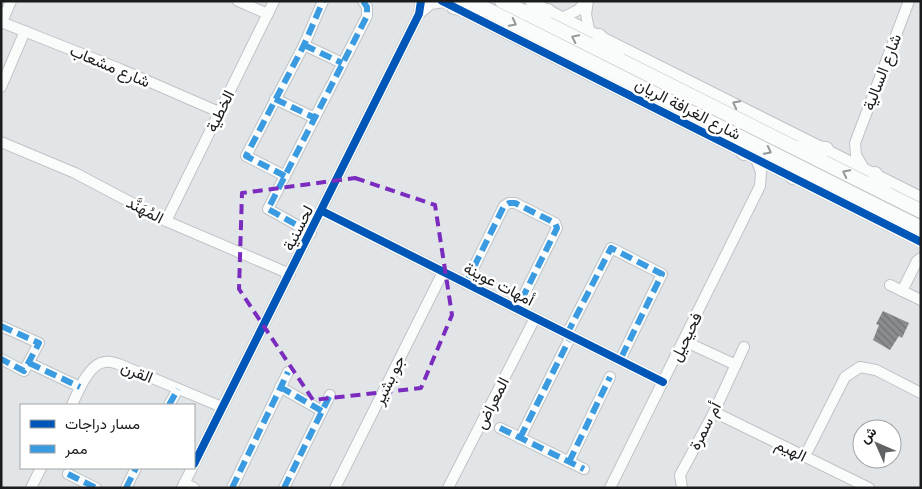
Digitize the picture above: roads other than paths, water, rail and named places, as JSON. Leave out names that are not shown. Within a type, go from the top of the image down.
[{"type":"main road","name":"شارع الغرافة الريان","points":[[470,1],[825,180],[918,235]]},
{"type":"main road","name":"شارع الغرافة الريان","points":[[502,1],[527,7],[622,61],[921,211]]},
{"type":"main road","points":[[447,3],[488,10]]},
{"type":"main road","points":[[527,7],[548,11]]},
{"type":"main road","points":[[594,33],[622,61]]},
{"type":"main road","points":[[723,129],[750,156]]},
{"type":"main road","points":[[793,147],[831,152]]},
{"type":"main road","points":[[869,171],[886,194]]},
{"type":"main road","points":[[789,175],[825,180]]},
{"type":"street","points":[[1,22],[10,1]]},
{"type":"street","points":[[238,1],[268,14]]},
{"type":"street","name":"الخطية","points":[[166,221],[274,1]]},
{"type":"street","points":[[285,176],[246,156],[304,44],[323,1]]},
{"type":"street","points":[[310,233],[268,210],[367,16],[368,7],[363,1]]},
{"type":"street","name":"لحسنية","points":[[195,462],[420,14],[421,1]]},
{"type":"street","points":[[564,17],[578,10],[587,1]]},
{"type":"street","points":[[587,1],[586,14],[594,33]]},
{"type":"street","name":"شارع السالية","points":[[856,143],[909,1]]},
{"type":"street","points":[[420,14],[431,4],[447,3]]},
{"type":"street","name":"شارع الغرافة الريان","points":[[447,3],[750,156],[918,235]]},
{"type":"street","name":"شارع الغرافة الريان","points":[[548,11],[564,17],[921,197]]},
{"type":"street","name":"شارع مشعاب","points":[[1,22],[219,112]]},
{"type":"street","points":[[1,87],[25,31]]},
{"type":"street","points":[[304,44],[342,63]]},
{"type":"street","points":[[275,99],[314,118]]},
{"type":"street","name":"المُهَنَّد","points":[[1,142],[74,173],[166,221],[290,274]]},
{"type":"street","points":[[831,152],[848,150],[856,143]]},
{"type":"street","points":[[856,143],[856,155],[869,171]]},
{"type":"street","points":[[750,156],[761,172],[760,186]]},
{"type":"street","points":[[760,186],[773,175],[789,175]]},
{"type":"street","name":"فحيحيل","points":[[610,488],[760,186]]},
{"type":"street","points":[[466,283],[504,206],[512,202],[555,223],[557,228],[517,309]]},
{"type":"street","name":"أمهات عوينة","points":[[322,211],[663,382]]},
{"type":"street","points":[[902,290],[919,260],[917,250],[918,235]]},
{"type":"street","points":[[520,438],[611,248],[662,274],[620,360]]},
{"type":"street","name":"جو بشير","points":[[335,488],[443,272]]},
{"type":"street","points":[[890,285],[921,300]]},
{"type":"street","name":"المعراض","points":[[448,488],[535,318]]},
{"type":"street","points":[[1,326],[39,343],[24,371],[1,359]]},
{"type":"street","points":[[684,341],[736,365]]},
{"type":"street","name":"أم سمرة","points":[[682,488],[680,475],[714,412],[744,347]]},
{"type":"street","name":"القرن","points":[[72,404],[94,366],[106,362],[121,365],[222,407]]},
{"type":"street","points":[[29,363],[80,388]]},
{"type":"street","points":[[805,456],[845,376],[860,367],[876,370],[921,393]]},
{"type":"street","points":[[232,488],[288,372]]},
{"type":"street","points":[[569,462],[610,377]]},
{"type":"street","points":[[280,388],[322,411]]},
{"type":"street","points":[[170,404],[178,389]]},
{"type":"street","points":[[284,488],[330,395]]},
{"type":"street","name":"الهيم","points":[[714,412],[869,488]]},
{"type":"street","points":[[500,428],[584,469]]},
{"type":"street","points":[[31,488],[40,469]]},
{"type":"street","points":[[126,488],[136,469]]},
{"type":"street","name":"لحسنية","points":[[187,486],[192,469]]},
{"type":"street","points":[[68,474],[96,488]]}]
